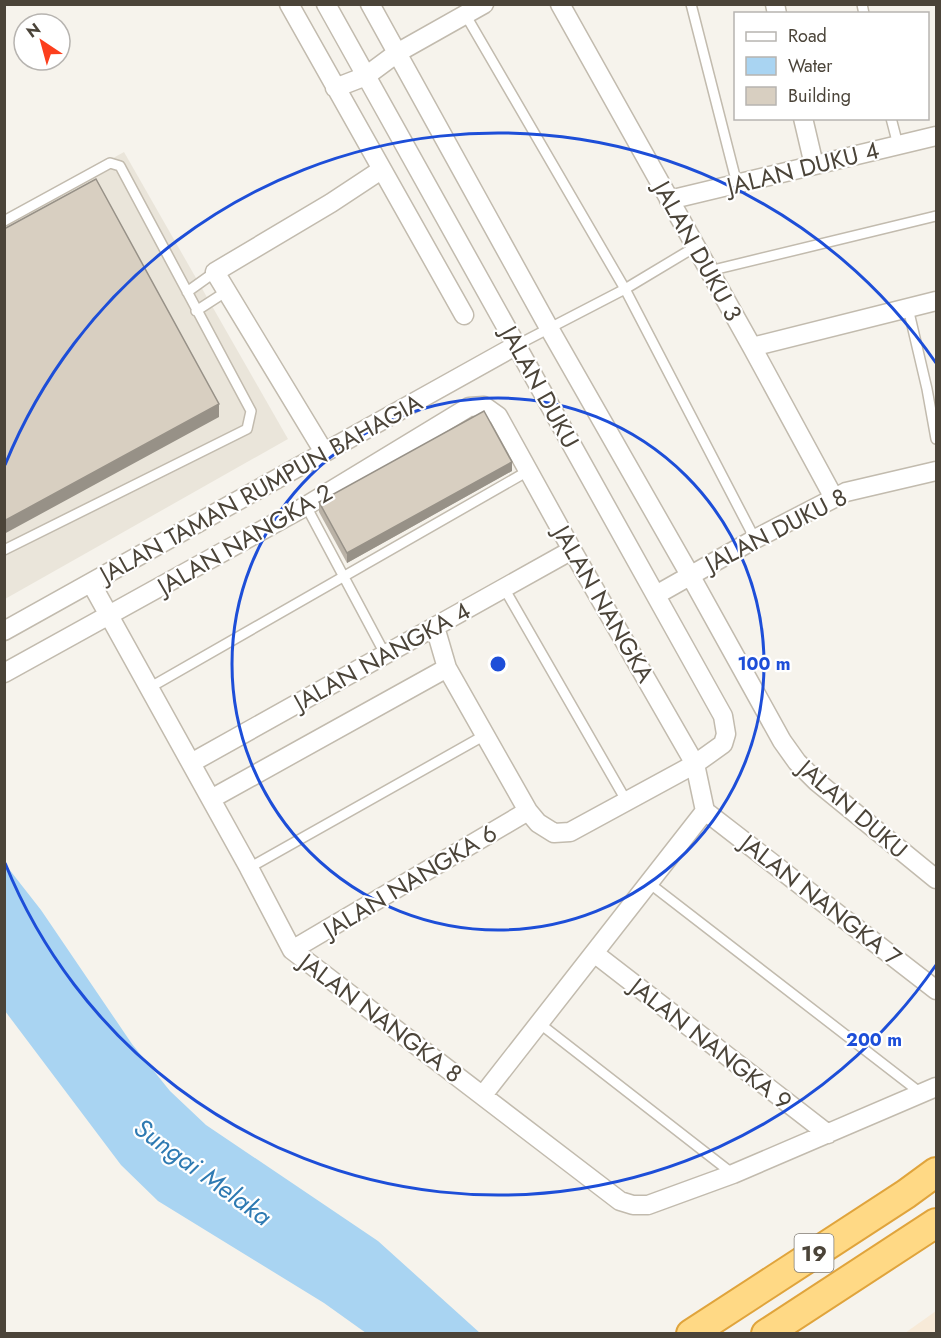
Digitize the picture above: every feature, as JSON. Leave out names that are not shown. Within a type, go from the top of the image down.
[{"type":"highway","name":"19","points":[[691,1334],[936,1172]]},
{"type":"highway","name":"19","points":[[766,1334],[936,1223]]},
{"type":"street","points":[[289,4],[464,315]]},
{"type":"street","name":"JALAN DUKU","points":[[326,4],[723,716],[726,734],[723,744],[695,764]]},
{"type":"street","name":"JALAN DUKU","points":[[370,4],[549,328],[782,741],[797,762],[816,781],[936,879]]},
{"type":"street","points":[[335,88],[366,76],[397,53],[484,4]]},
{"type":"street","name":"JALAN DUKU 3","points":[[560,4],[834,498]]},
{"type":"street","points":[[803,120],[814,165]]},
{"type":"street","name":"JALAN DUKU 4","points":[[669,200],[936,136]]},
{"type":"street","points":[[324,452],[215,272],[331,203],[381,170]]},
{"type":"street","points":[[752,347],[936,301]]},
{"type":"street","name":"JALAN TAMAN RUMPUN BAHAGIA","points":[[4,631],[517,345]]},
{"type":"street","name":"JALAN NANGKA","points":[[484,406],[498,416],[695,764],[705,811]]},
{"type":"street","name":"JALAN NANGKA 2","points":[[4,673],[306,506],[469,407],[484,406]]},
{"type":"street","name":"JALAN DUKU 8","points":[[656,595],[755,539],[846,492],[936,471]]},
{"type":"street","name":"JALAN NANGKA 4","points":[[191,763],[572,550]]},
{"type":"street","name":"JALAN NANGKA 8","points":[[91,583],[292,950],[620,1201],[633,1205],[648,1205],[734,1174]]},
{"type":"street","points":[[435,627],[447,668],[485,735],[533,817],[554,833],[570,832],[695,764]]},
{"type":"street","points":[[211,799],[447,668]]},
{"type":"street","points":[[483,1095],[705,811]]},
{"type":"street","name":"JALAN NANGKA 7","points":[[705,811],[936,990]]},
{"type":"street","name":"JALAN NANGKA 6","points":[[292,950],[533,817]]},
{"type":"street","name":"JALAN NANGKA 9","points":[[594,953],[828,1134]]},
{"type":"street","points":[[734,1174],[929,1091]]},
{"type":"lane","points":[[691,4],[737,184]]},
{"type":"lane","points":[[465,14],[626,289],[755,539]]},
{"type":"lane","points":[[892,120],[898,145]]},
{"type":"lane","points":[[4,221],[110,163],[120,166],[251,411],[247,429],[4,550]]},
{"type":"lane","points":[[709,271],[936,216]]},
{"type":"lane","points":[[517,345],[626,289],[695,247]]},
{"type":"lane","points":[[187,292],[215,272]]},
{"type":"lane","points":[[196,311],[227,291]]},
{"type":"lane","points":[[908,308],[932,388],[936,439]]},
{"type":"lane","points":[[149,688],[528,471]]},
{"type":"lane","points":[[306,506],[386,654]]},
{"type":"lane","points":[[504,588],[627,802]]},
{"type":"lane","points":[[249,868],[485,735]]},
{"type":"lane","points":[[649,883],[929,1091]]},
{"type":"lane","points":[[539,1023],[734,1174]]},
{"type":"shaded area","points":[[124,152],[288,439],[5,599],[5,218]]},
{"type":"shaded area","points":[[936,1311],[936,1333],[905,1333]]},
{"type":"water","name":"Sungai Melaka","points":[[5,864],[41,910],[132,1044],[170,1091],[206,1125],[378,1241],[480,1333],[366,1333],[324,1303],[158,1201],[121,1165],[5,1011]]},
{"type":"building","points":[[96,179],[219,404],[4,521],[4,229]]},
{"type":"building","points":[[484,411],[512,462],[347,553],[319,502]]}]
